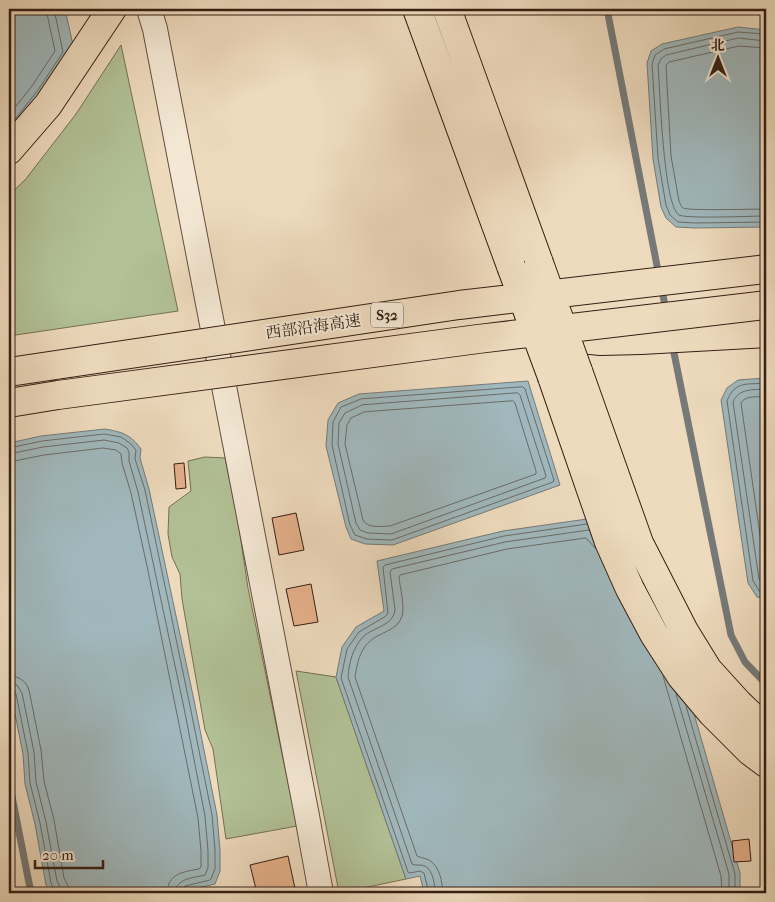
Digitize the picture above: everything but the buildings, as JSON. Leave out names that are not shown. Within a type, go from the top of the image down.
[{"type":"highway","points":[[9,150],[48,105],[112,9]]},
{"type":"highway","points":[[417,9],[552,377],[609,542],[630,589],[654,634],[681,676],[718,719],[750,751],[766,763]]},
{"type":"highway","points":[[447,9],[639,543],[684,631],[708,670],[738,704],[766,730]]},
{"type":"highway","name":"西部沿海高速","points":[[9,372],[459,305],[766,269]]},
{"type":"highway","name":"S32","points":[[9,403],[478,339],[766,305]]},
{"type":"highway","points":[[566,329],[580,338],[601,341],[766,333]]},
{"type":"street","points":[[149,9],[321,893]]},
{"type":"green space","points":[[121,45],[178,311],[9,336],[9,195],[25,180],[76,114]]},
{"type":"green space","points":[[205,457],[225,458],[238,521],[248,588],[297,826],[226,839],[213,749],[205,730],[182,599],[180,574],[172,557],[168,534],[169,507],[191,491],[188,461]]},
{"type":"green space","points":[[296,671],[336,677],[406,879],[339,893]]},
{"type":"water","points":[[9,9],[65,9],[75,54],[9,144]]},
{"type":"water","points":[[738,27],[766,30],[766,227],[676,227],[666,218],[661,207],[653,159],[647,63],[651,51],[662,44]]},
{"type":"water","points":[[766,378],[766,599],[757,597],[748,583],[721,400],[727,388],[738,380]]},
{"type":"water","points":[[528,381],[560,485],[393,545],[365,544],[351,539],[346,527],[326,446],[328,420],[338,403],[359,394]]},
{"type":"water","points":[[105,429],[125,434],[141,449],[140,458],[149,489],[217,815],[220,871],[215,884],[176,893],[51,893],[46,885],[35,824],[25,784],[23,754],[9,684],[9,443],[41,436]]},
{"type":"water","points":[[594,518],[660,596],[740,873],[740,893],[424,893],[420,876],[406,879],[336,677],[342,647],[356,627],[384,611],[377,561],[503,531]]},
{"type":"waterway","points":[[607,9],[659,276]]},
{"type":"waterway","points":[[661,286],[666,310]]},
{"type":"waterway","points":[[672,343],[731,635],[745,662],[766,684]]},
{"type":"waterway","points":[[766,776],[764,796],[766,809]]},
{"type":"waterway","points":[[9,781],[31,893]]}]
